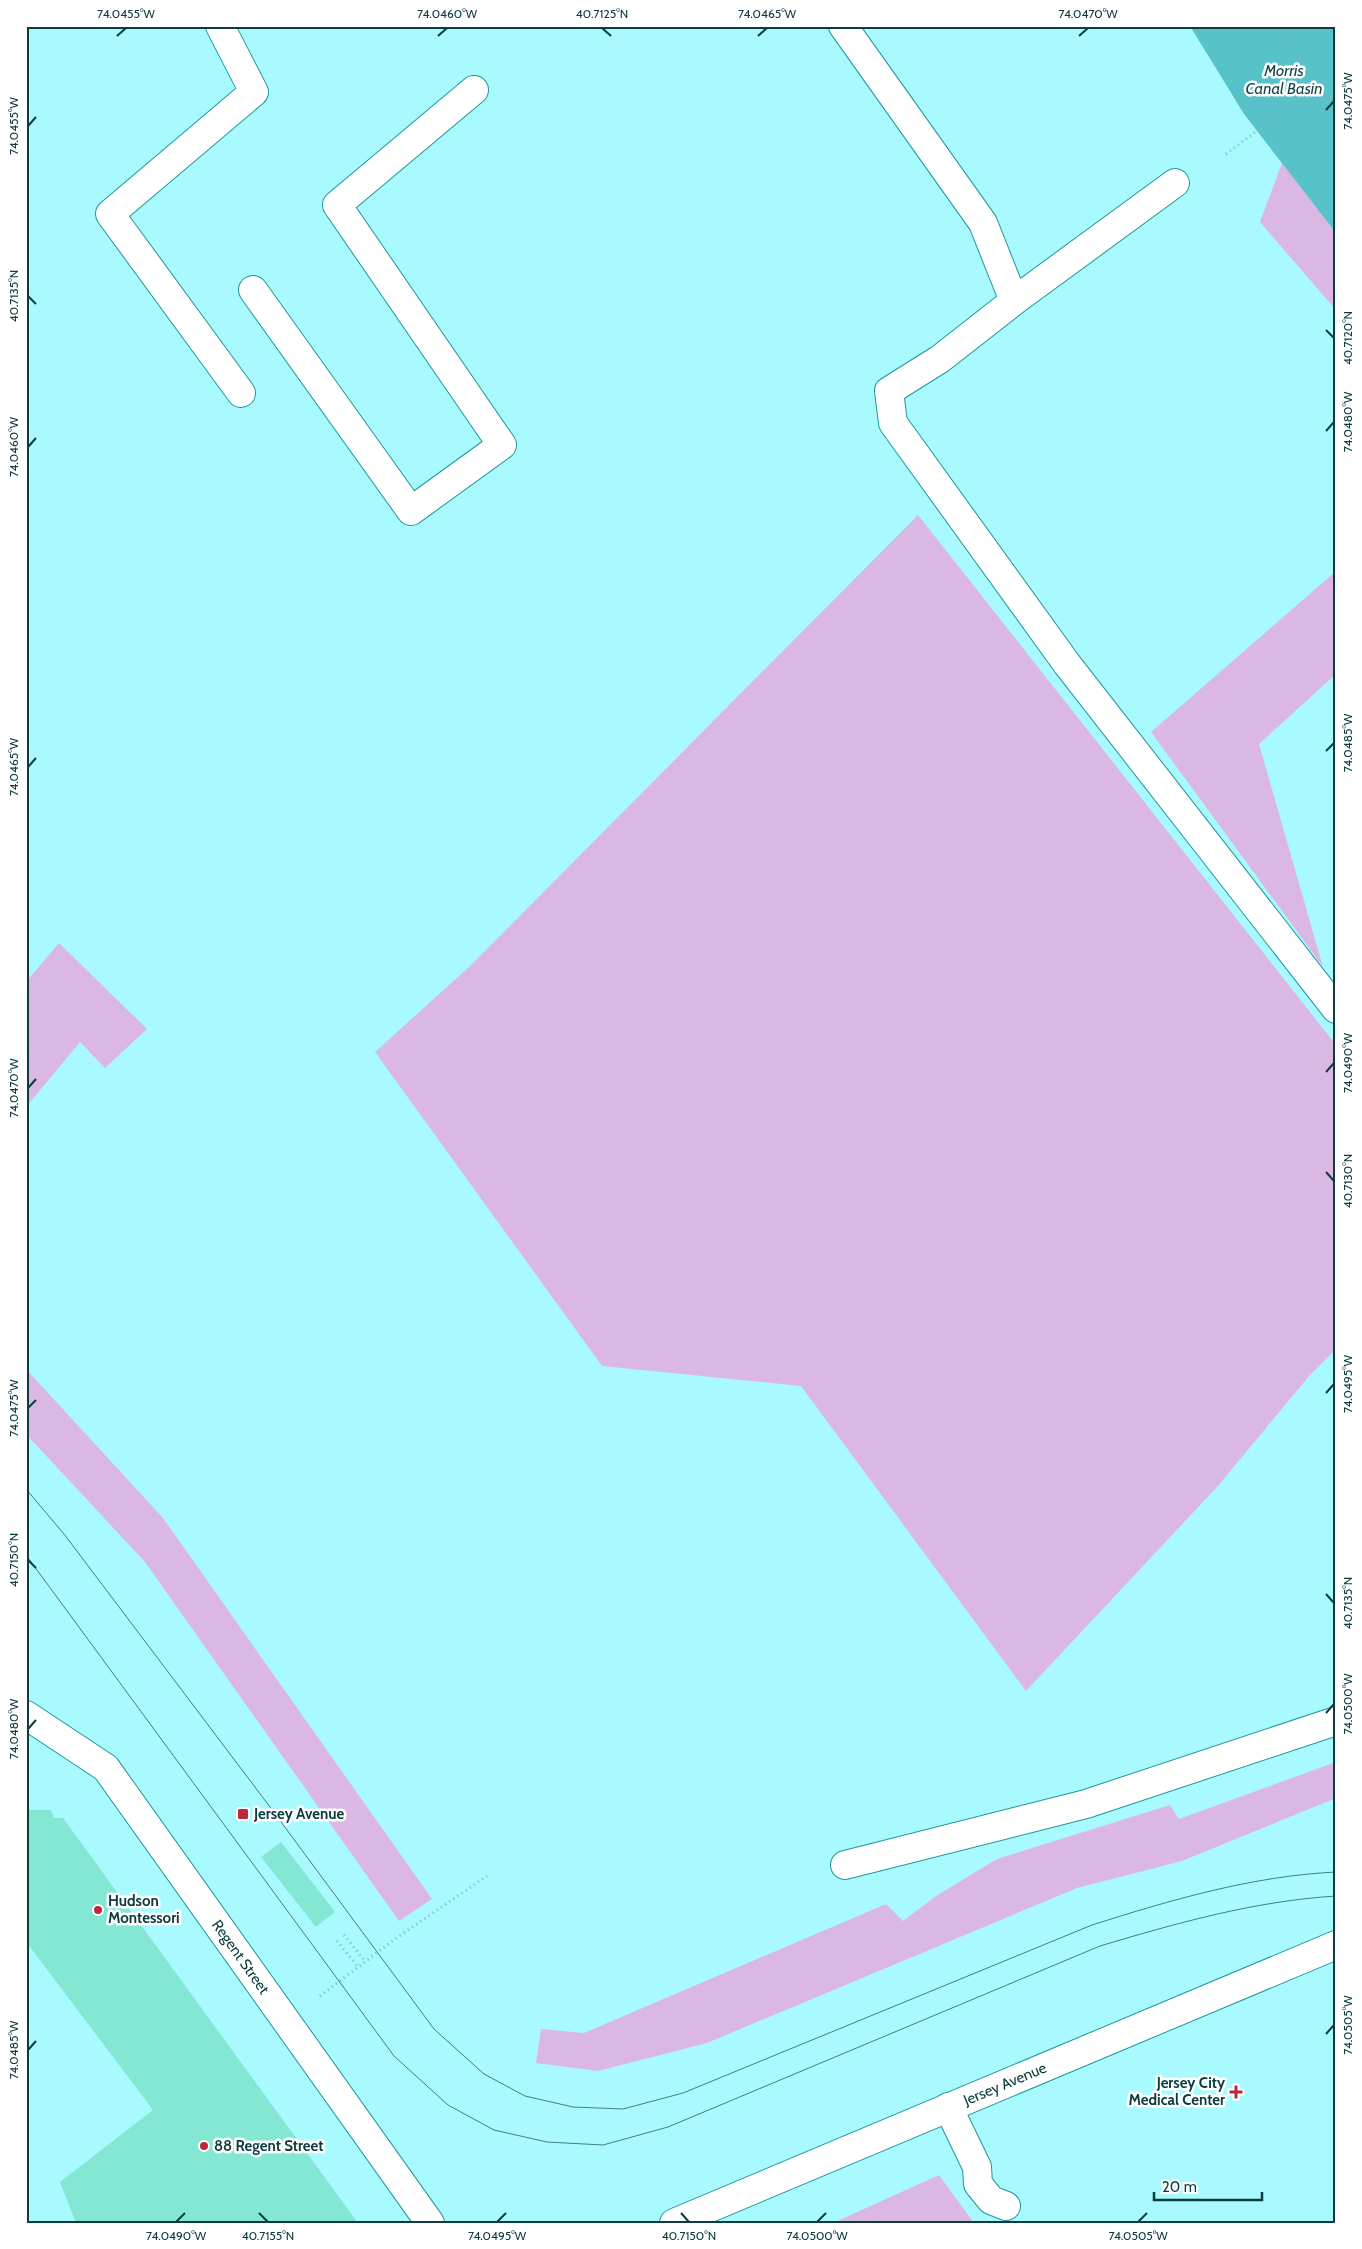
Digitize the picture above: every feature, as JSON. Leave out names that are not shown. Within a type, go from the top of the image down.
[{"type":"street","points":[[220,26],[254,92],[110,214],[241,393]]},
{"type":"street","points":[[843,26],[983,223],[1014,301]]},
{"type":"street","points":[[253,290],[411,511],[502,445],[337,205],[474,90]]},
{"type":"street","points":[[1175,182],[1014,301],[940,359],[889,391],[893,423],[1067,664],[1336,1009]]},
{"type":"street","name":"Regent Street","points":[[26,1715],[106,1768],[430,2223]]},
{"type":"street","points":[[845,1864],[1086,1804],[1336,1721]]},
{"type":"street","name":"Jersey Avenue","points":[[674,2223],[1336,1945]]},
{"type":"street","points":[[948,2107],[977,2167],[978,2184],[991,2200],[1009,2211]]},
{"type":"path","points":[[1283,38],[1336,105]]},
{"type":"path","points":[[1226,154],[1319,84]]},
{"type":"path","points":[[320,1996],[365,1961],[488,1876]]},
{"type":"path","points":[[344,1935],[365,1961]]},
{"type":"path","points":[[337,1941],[358,1967]]},
{"type":"shaded area","points":[[1282,163],[1336,233],[1336,310],[1260,222]]},
{"type":"shaded area","points":[[918,515],[1336,1045],[1336,1349],[1310,1375],[1217,1487],[1026,1691],[801,1386],[602,1366],[375,1052],[469,967]]},
{"type":"shaded area","points":[[1336,571],[1336,674],[1259,744],[1323,967],[1151,732]]},
{"type":"shaded area","points":[[59,943],[147,1029],[105,1068],[80,1042],[26,1107],[26,982]]},
{"type":"shaded area","points":[[26,1369],[163,1518],[432,1899],[399,1921],[145,1562],[26,1434]]},
{"type":"shaded area","points":[[1336,1762],[1336,1798],[1182,1861],[1077,1888],[707,2043],[598,2071],[536,2063],[541,2029],[584,2033],[886,1904],[903,1921],[936,1896],[997,1859],[1170,1805],[1179,1819]]},
{"type":"shaded area","points":[[939,2175],[974,2223],[833,2223]]},
{"type":"water","name":"Morris Canal Basin","points":[[1190,26],[1336,26],[1336,233],[1244,114]]},
{"type":"building","points":[[26,1810],[51,1810],[54,1818],[63,1818],[358,2223],[76,2223],[60,2182],[153,2110],[30,1947],[26,1947]]},
{"type":"building","points":[[281,1842],[335,1912],[316,1927],[261,1857]]},
{"type":"tram line","points":[[26,1489],[64,1534],[270,1807],[434,2029],[484,2074],[525,2096],[573,2107],[623,2109],[683,2093],[1092,1925],[1182,1898],[1243,1884],[1274,1878],[1336,1872]]},
{"type":"tram line","points":[[26,1555],[394,2056],[448,2105],[494,2130],[547,2142],[603,2145],[668,2127],[1100,1946],[1216,1914],[1276,1903],[1336,1896]]},
{"type":"place","name":"Jersey Avenue","points":[[243,1814]]},
{"type":"place","name":"Hudson Montessori","points":[[98,1910]]},
{"type":"place","name":"Jersey City Medical Center","points":[[1236,2092]]},
{"type":"place","name":"88 Regent Street","points":[[204,2146]]}]
